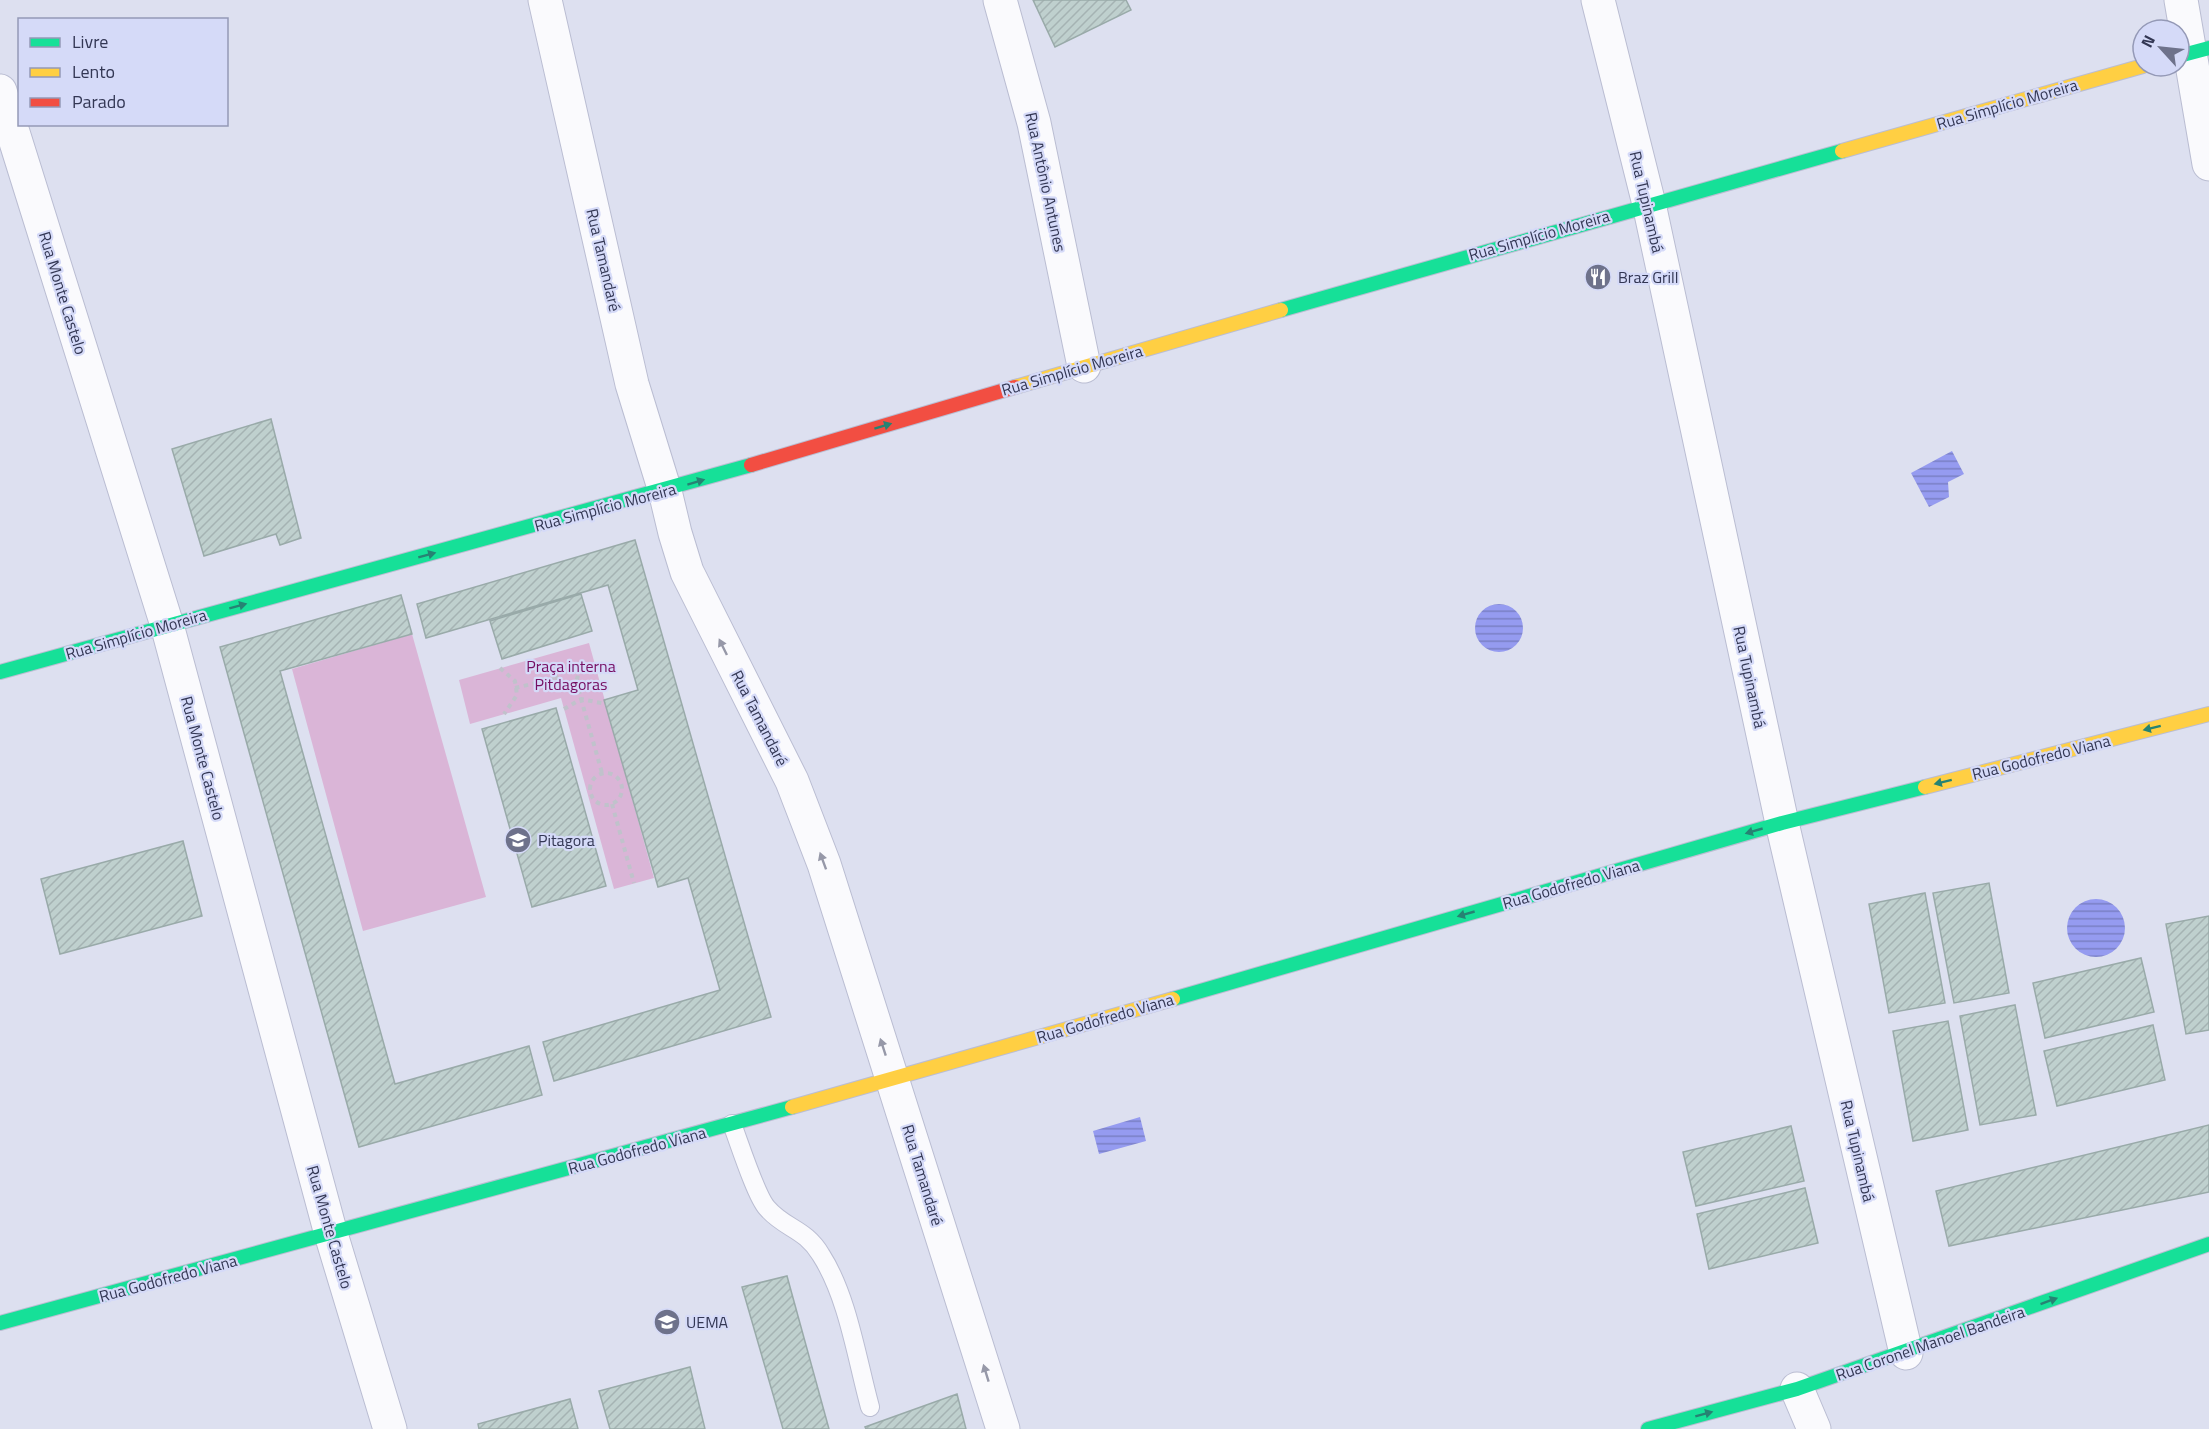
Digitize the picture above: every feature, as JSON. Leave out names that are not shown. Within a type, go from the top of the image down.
[{"type":"street","name":"Rua Tamandaré","points":[[545,0],[632,384],[666,491],[687,572],[792,780],[816,843],[894,1079],[1003,1429]]},
{"type":"street","name":"Rua Antônio Antunes","points":[[1000,0],[1034,123],[1084,366]]},
{"type":"street","name":"Rua Tupinambá","points":[[1598,0],[1649,204],[1782,823],[1906,1353]]},
{"type":"street","points":[[2181,0],[2193,52],[2209,164]]},
{"type":"street","name":"Rua Simplício Moreira","points":[[0,672],[666,491],[1084,366],[1649,204],[2131,69]]},
{"type":"street","name":"Rua Monte Castelo","points":[[0,91],[167,625],[331,1233],[390,1429]]},
{"type":"street","name":"Rua Godofredo Viana","points":[[0,1323],[894,1079],[1782,823],[2209,714]]},
{"type":"street","name":"Rua Coronel Manoel Bandeira","points":[[1648,1429],[1797,1389],[1906,1353],[2209,1244]]},
{"type":"street","points":[[1797,1389],[1815,1429]]},
{"type":"lane","points":[[732,1124],[765,1206],[779,1220],[804,1232],[821,1255],[837,1286],[870,1407]]},
{"type":"path","points":[[557,678],[558,668],[567,663],[577,667],[576,681],[602,773]]},
{"type":"path","points":[[500,668],[515,681],[517,695],[504,714]]},
{"type":"path","points":[[515,688],[557,678]]},
{"type":"path","points":[[557,678],[566,685],[576,681]]},
{"type":"path","points":[[564,709],[581,699],[606,704]]},
{"type":"path","points":[[602,773],[614,774],[622,783],[622,794],[616,803],[612,804],[596,803],[590,795],[593,779],[602,773]]},
{"type":"path","points":[[612,804],[634,883]]},
{"type":"green space","points":[[412,634],[486,897],[363,931],[292,669]]},
{"type":"green space","name":"Praça interna Pitdagoras","points":[[589,643],[654,878],[614,889],[561,698],[470,724],[459,680]]},
{"type":"water","points":[[1952,451],[1964,474],[1948,482],[1949,497],[1929,507],[1911,473]]},
{"type":"water","points":[[1499,604],[1516,611],[1523,628],[1516,645],[1499,652],[1482,645],[1475,628],[1482,611]]},
{"type":"water","points":[[2096,899],[2107,901],[2120,912],[2125,928],[2123,939],[2112,952],[2096,957],[2085,955],[2072,944],[2067,928],[2069,917],[2080,904]]},
{"type":"water","points":[[1140,1117],[1146,1141],[1099,1154],[1093,1131]]},
{"type":"building","points":[[1033,0],[1126,0],[1131,10],[1055,47]]},
{"type":"building","points":[[271,419],[301,538],[280,545],[276,534],[204,556],[172,449]]},
{"type":"building","points":[[635,540],[771,1017],[554,1081],[543,1042],[720,990],[688,878],[658,887],[604,700],[638,690],[608,585],[426,638],[417,604]]},
{"type":"building","points":[[581,594],[592,631],[502,659],[490,621]]},
{"type":"building","points":[[401,595],[412,634],[280,671],[395,1084],[529,1046],[542,1095],[359,1147],[220,647]]},
{"type":"building","points":[[556,708],[606,886],[532,907],[482,729]]},
{"type":"building","points":[[183,841],[202,916],[60,954],[41,879]]},
{"type":"building","points":[[1989,883],[2009,993],[1954,1003],[1933,893]]},
{"type":"building","points":[[1925,893],[1945,1003],[1889,1013],[1869,904]]},
{"type":"building","points":[[2209,916],[2209,1030],[2186,1034],[2166,924]]},
{"type":"building","points":[[2141,958],[2154,1012],[2045,1038],[2033,983]]},
{"type":"building","points":[[2015,1005],[2036,1115],[1980,1125],[1960,1016]]},
{"type":"building","points":[[1948,1021],[1968,1130],[1913,1141],[1893,1031]]},
{"type":"building","points":[[2153,1025],[2165,1080],[2057,1106],[2044,1051]]},
{"type":"building","points":[[2209,1125],[2209,1192],[1949,1246],[1936,1191]]},
{"type":"building","points":[[1791,1126],[1804,1181],[1696,1206],[1683,1152]]},
{"type":"building","points":[[1805,1188],[1818,1243],[1709,1269],[1697,1214]]},
{"type":"building","points":[[787,1276],[829,1429],[783,1429],[742,1287]]},
{"type":"building","points":[[690,1367],[705,1429],[610,1429],[599,1391]]},
{"type":"building","points":[[957,1394],[966,1429],[866,1429],[865,1427]]},
{"type":"building","points":[[570,1399],[578,1429],[479,1429],[478,1424]]},
{"type":"traffic: fast","points":[[2191,53],[2209,48]]},
{"type":"traffic: fast","points":[[1281,310],[1842,151]]},
{"type":"traffic: fast","points":[[0,672],[751,465]]},
{"type":"traffic: fast","points":[[1173,999],[1782,823],[1925,787]]},
{"type":"traffic: fast","points":[[0,1323],[792,1107]]},
{"type":"traffic: fast","points":[[1648,1429],[1797,1389],[2209,1244]]},
{"type":"traffic: slow","points":[[1842,151],[2131,69]]},
{"type":"traffic: slow","points":[[1015,387],[1281,310]]},
{"type":"traffic: slow","points":[[1925,787],[2209,714]]},
{"type":"traffic: slow","points":[[792,1107],[1173,999]]},
{"type":"traffic: jam","points":[[751,465],[1015,387]]},
{"type":"place","name":"Braz Grill","points":[[1598,277]]},
{"type":"place","name":"Pitagora","points":[[518,840]]},
{"type":"place","name":"UEMA","points":[[667,1322]]}]
